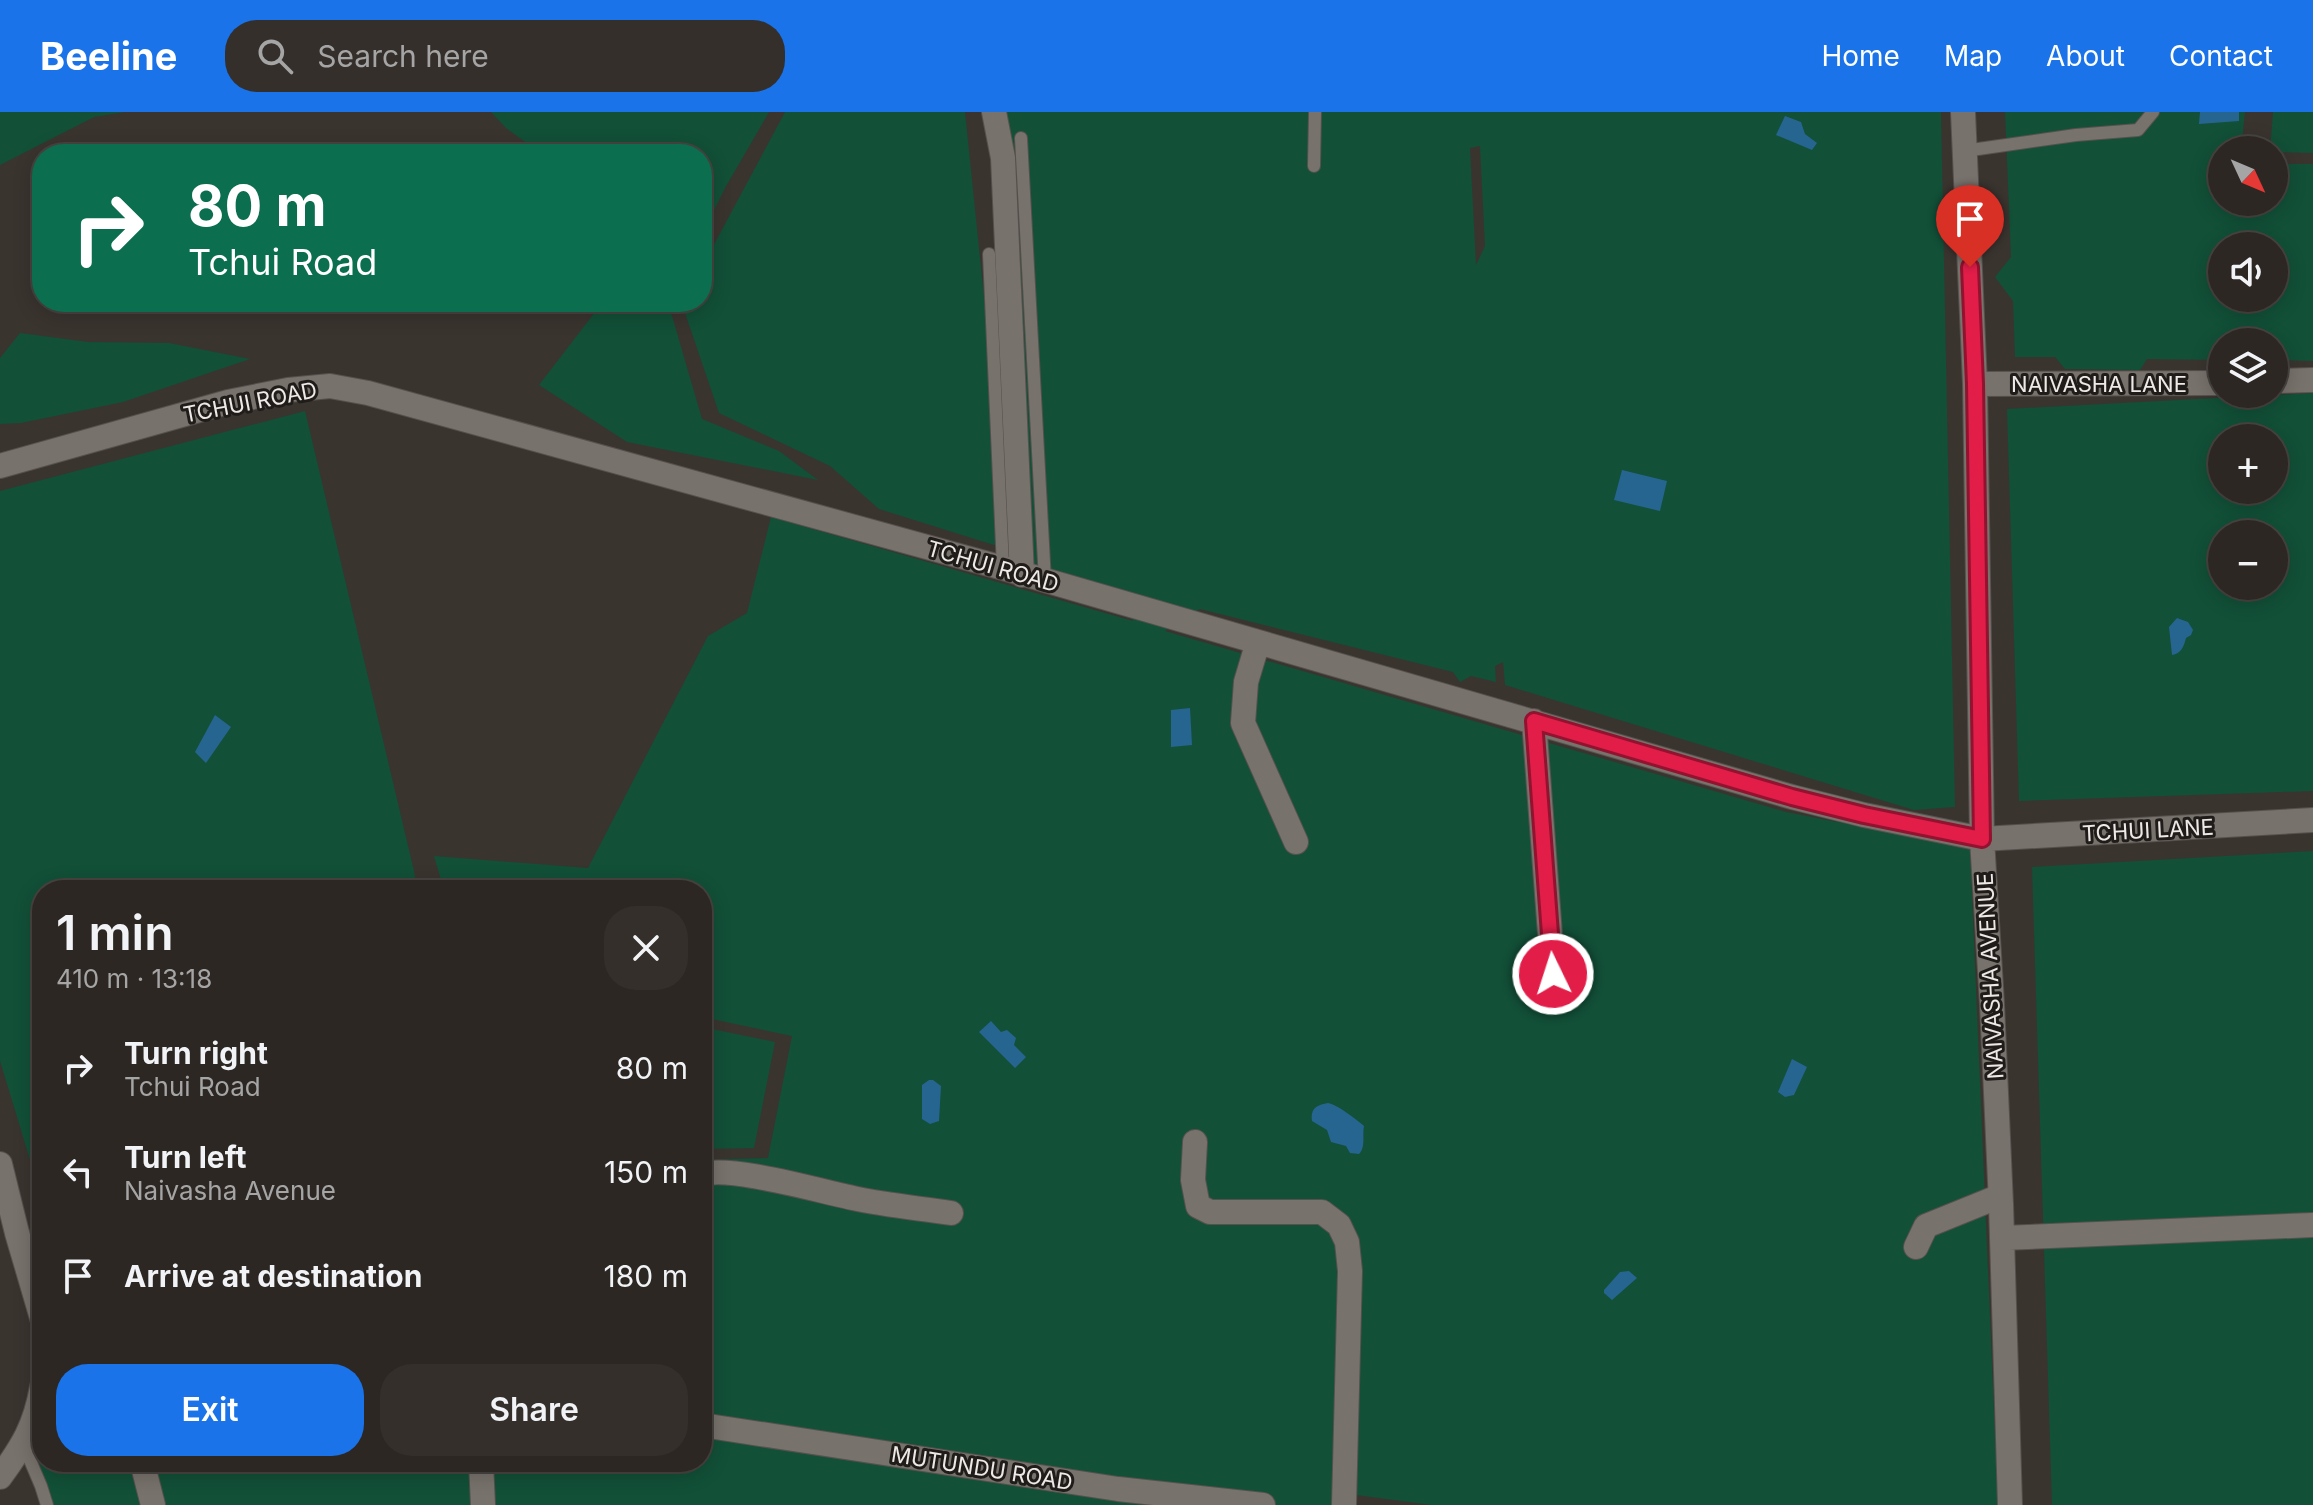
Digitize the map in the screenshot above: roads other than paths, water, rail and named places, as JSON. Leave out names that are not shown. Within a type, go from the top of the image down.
[{"type":"street","points":[[994,112],[1003,158],[1023,575]]},
{"type":"street","name":"NAIVASHA AVENUE","points":[[1963,112],[1975,384],[1982,839],[2002,1238],[2010,1505]]},
{"type":"street","points":[[2288,381],[2313,380]]},
{"type":"street","name":"NAIVASHA LANE","points":[[1975,384],[2208,383]]},
{"type":"street","name":"TCHUI ROAD","points":[[0,466],[228,402],[288,390],[330,386],[368,393],[1023,575],[1792,797],[1982,839]]},
{"type":"street","points":[[1258,642],[1246,682],[1243,723],[1296,842]]},
{"type":"street","points":[[1534,721],[1553,974]]},
{"type":"street","name":"TCHUI LANE","points":[[1982,839],[2313,820]]},
{"type":"street","points":[[1195,1142],[1193,1180],[1198,1206],[1210,1212],[1322,1212],[1339,1225],[1347,1242],[1350,1271],[1344,1505]]},
{"type":"street","points":[[0,1164],[32,1284]]},
{"type":"street","points":[[712,1172],[723,1171],[856,1199],[951,1213]]},
{"type":"street","points":[[1916,1247],[1926,1226],[2000,1196]]},
{"type":"street","points":[[2002,1238],[2313,1225]]},
{"type":"street","points":[[0,1477],[24,1446],[32,1425]]},
{"type":"street","name":"MUTUNDU ROAD","points":[[712,1427],[1117,1497],[1263,1505]]},
{"type":"street","points":[[145,1472],[153,1505]]},
{"type":"street","points":[[481,1472],[483,1505]]},
{"type":"lane","points":[[1314,166],[1315,112]]},
{"type":"lane","points":[[1964,151],[2076,135],[2138,130],[2153,112]]},
{"type":"lane","points":[[1021,138],[1023,575]]},
{"type":"lane","points":[[989,254],[1023,575]]},
{"type":"lane","points":[[24,1446],[32,1465]]},
{"type":"lane","points":[[35,1472],[47,1505]]},
{"type":"water","points":[[2200,112],[2239,112],[2239,121],[2199,124]]},
{"type":"water","points":[[1785,116],[1801,122],[1805,134],[1817,143],[1812,150],[1776,135]]},
{"type":"water","points":[[1622,470],[1667,481],[1660,511],[1614,500]]},
{"type":"water","points":[[2177,618],[2188,622],[2193,630],[2180,651],[2172,655],[2169,627]]},
{"type":"water","points":[[1190,708],[1192,745],[1171,747],[1171,710]]},
{"type":"water","points":[[215,715],[231,727],[206,763],[195,752]]},
{"type":"water","points":[[991,1021],[1001,1032],[1007,1030],[1016,1038],[1014,1045],[1026,1057],[1015,1068],[979,1032]]},
{"type":"water","points":[[1792,1059],[1807,1067],[1794,1095],[1785,1097],[1778,1092]]},
{"type":"water","points":[[929,1080],[941,1086],[939,1121],[930,1124],[922,1119],[922,1085]]},
{"type":"water","points":[[1328,1103],[1342,1109],[1364,1126],[1359,1154],[1350,1153],[1346,1146],[1331,1142],[1327,1130],[1312,1121],[1315,1108]]},
{"type":"water","points":[[1629,1271],[1637,1278],[1612,1300],[1604,1290],[1620,1272]]}]
